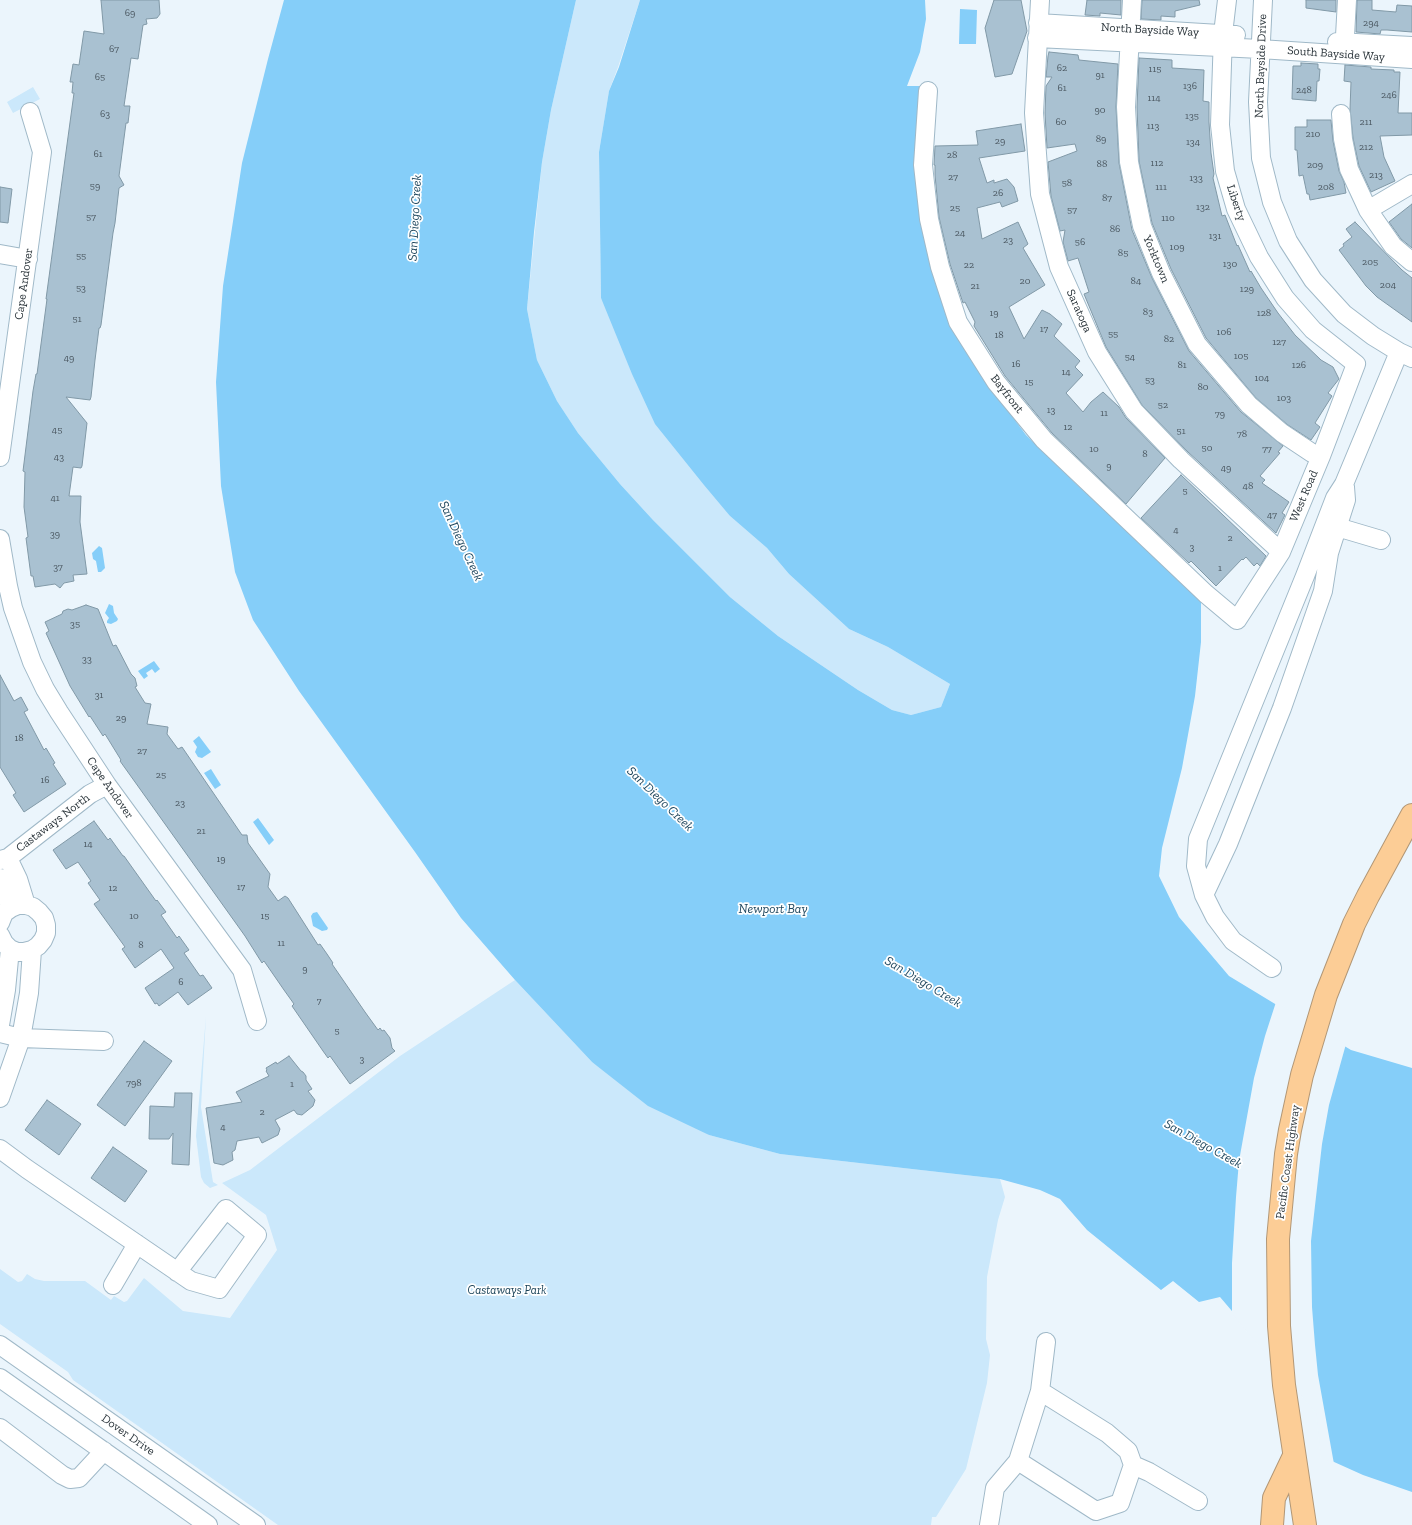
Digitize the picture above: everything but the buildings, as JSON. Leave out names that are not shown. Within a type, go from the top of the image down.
[{"type":"highway","name":"Pacific Coast Highway","points":[[1305,1525],[1284,1385],[1279,1326],[1278,1239],[1283,1179],[1290,1130],[1312,1037],[1340,956],[1368,896],[1411,815]]},
{"type":"highway","points":[[1272,1525],[1274,1498],[1294,1456]]},
{"type":"street","name":"Saratoga","points":[[1040,0],[1034,113],[1040,194],[1059,267],[1097,352],[1134,411],[1181,460],[1281,552]]},
{"type":"street","name":"Yorktown","points":[[1132,0],[1126,106],[1130,162],[1142,226],[1161,273],[1197,344],[1249,405],[1282,433],[1312,453],[1321,456]]},
{"type":"street","name":"Liberty","points":[[1227,0],[1223,41],[1220,125],[1225,171],[1236,209],[1259,257],[1284,298],[1313,330],[1356,364]]},
{"type":"street","name":"North Bayside Drive","points":[[1263,0],[1258,102],[1261,158],[1272,202],[1288,241],[1313,280],[1344,314],[1373,336],[1406,355]]},
{"type":"street","points":[[1344,48],[1347,0]]},
{"type":"street","name":"North Bayside Way","points":[[1038,31],[1261,43]]},
{"type":"street","name":"South Bayside Way","points":[[1261,43],[1344,48],[1412,46]]},
{"type":"street","name":"South Bayside Way","points":[[1344,48],[1412,59]]},
{"type":"street","name":"Bayfront","points":[[928,91],[924,165],[929,219],[940,267],[958,322],[996,382],[1044,440],[1206,594],[1237,620]]},
{"type":"street","name":"Cape Andover","points":[[0,457],[42,152],[30,112]]},
{"type":"street","points":[[1341,114],[1343,139],[1349,169],[1368,210],[1393,246],[1412,262]]},
{"type":"street","points":[[1368,210],[1412,184]]},
{"type":"street","points":[[0,254],[28,259]]},
{"type":"street","points":[[1272,968],[1232,941],[1215,917],[1204,895],[1196,866],[1198,839],[1305,576],[1331,525],[1346,500],[1344,484],[1406,355]]},
{"type":"street","name":"West Road","points":[[1237,620],[1281,552],[1321,456],[1356,364]]},
{"type":"street","points":[[1331,525],[1381,540]]},
{"type":"street","points":[[1204,895],[1228,844],[1282,708],[1323,591],[1329,553],[1331,525]]},
{"type":"street","name":"Cape Andover","points":[[0,538],[10,598],[32,662],[58,712],[107,785],[242,970],[256,1021]]},
{"type":"street","name":"Castaways North","points":[[4,859],[90,794],[107,785]]},
{"type":"street","points":[[4,859],[18,878],[18,907]]},
{"type":"street","points":[[0,878],[18,907]]},
{"type":"street","points":[[0,923],[4,913],[18,907],[33,907],[44,918],[46,925],[46,933],[43,940],[32,950],[17,952],[5,942]]},
{"type":"street","points":[[0,1026],[6,990],[5,942]]},
{"type":"street","points":[[0,1098],[21,1038],[29,993],[32,950]]},
{"type":"street","points":[[0,1033],[21,1038],[104,1041]]},
{"type":"street","points":[[0,1149],[27,1169],[177,1272],[191,1281],[219,1289],[257,1235],[226,1209],[177,1272]]},
{"type":"street","points":[[113,1285],[137,1244]]},
{"type":"street","points":[[989,1525],[995,1488],[1018,1461],[1040,1391],[1046,1342]]},
{"type":"street","name":"Dover Drive","points":[[0,1345],[256,1525]]},
{"type":"street","points":[[2,1382],[104,1451],[208,1525]]},
{"type":"street","points":[[1018,1461],[1096,1511],[1120,1503],[1133,1465],[1128,1451],[1107,1433],[1040,1391]]},
{"type":"street","points":[[0,1428],[62,1475],[70,1479],[79,1478],[104,1451]]},
{"type":"street","points":[[1133,1465],[1149,1472],[1198,1501]]},
{"type":"green space","points":[[576,0],[640,0],[609,91],[599,152],[601,298],[730,516],[767,548],[789,574],[849,629],[888,647],[950,684],[941,707],[911,715],[892,710],[858,690],[778,636],[730,597],[653,520],[620,484],[578,433],[557,401],[537,360],[527,309],[542,162],[551,110]]},
{"type":"green space","points":[[33,87],[40,99],[13,113],[7,102]]},
{"type":"green space","name":"Castaways Park","points":[[515,980],[592,1062],[709,1135],[780,1154],[1000,1179],[1005,1197],[998,1220],[987,1277],[986,1339],[990,1355],[987,1383],[966,1469],[936,1517],[932,1517],[931,1525],[278,1525],[73,1380],[68,1372],[0,1324],[0,1269],[18,1282],[22,1281],[27,1274],[35,1279],[44,1281],[85,1281],[111,1300],[114,1296],[124,1302],[127,1301],[144,1278],[183,1311],[230,1318],[277,1250],[266,1215],[222,1183],[250,1170],[400,1056]]},
{"type":"green space","points":[[206,1016],[201,1107],[213,1182],[218,1185],[210,1188],[204,1183],[201,1177],[196,1136]]},
{"type":"water","name":"Newport Bay","points":[[284,0],[576,0],[551,110],[542,162],[534,232],[527,309],[537,360],[557,401],[578,433],[620,484],[653,520],[730,597],[778,636],[858,690],[892,710],[911,715],[941,707],[950,684],[888,647],[849,629],[789,574],[767,548],[730,516],[655,424],[632,374],[601,298],[599,152],[609,91],[619,67],[640,0],[925,0],[926,19],[920,52],[907,86],[921,86],[927,241],[986,381],[1026,435],[1073,481],[1201,600],[1201,642],[1195,696],[1182,768],[1162,848],[1159,876],[1179,917],[1229,976],[1351,1050],[1412,1068],[1412,1492],[1363,1475],[1323,1457],[1318,1412],[1220,1297],[1199,1302],[1173,1281],[1161,1290],[1087,1230],[1060,1199],[1040,1190],[1000,1179],[780,1154],[709,1135],[648,1106],[592,1062],[515,980],[461,918],[299,691],[253,620],[235,572],[221,486],[216,382],[223,286],[242,163]]},
{"type":"water","points":[[960,9],[977,10],[976,44],[959,44]]},
{"type":"water","points":[[99,546],[102,548],[105,568],[101,572],[98,572],[96,561],[93,559],[92,553]]},
{"type":"water","points":[[109,604],[113,606],[114,613],[118,619],[111,624],[107,623],[109,618],[105,613]]},
{"type":"water","points":[[154,661],[160,669],[155,673],[152,669],[146,673],[148,676],[144,679],[138,671]]},
{"type":"water","points":[[199,736],[211,752],[202,758],[198,757],[195,752],[197,747],[193,741]]},
{"type":"water","points":[[211,769],[221,785],[215,789],[204,773]]},
{"type":"water","points":[[258,818],[274,840],[269,845],[253,822]]},
{"type":"water","points":[[317,912],[328,928],[327,930],[322,931],[313,926],[311,916],[313,913]]},
{"type":"pier","points":[[1276,1002],[1346,1044],[1329,1105],[1322,1144],[1311,1241],[1312,1307],[1318,1375],[1334,1464],[1321,1458],[1316,1413],[1232,1314],[1232,1263],[1239,1161],[1254,1078]]},
{"type":"water label","name":"San Diego Creek","points":[[415,218]]},
{"type":"water label","name":"San Diego Creek","points":[[461,541]]},
{"type":"water label","name":"San Diego Creek","points":[[660,799]]},
{"type":"water label","name":"San Diego Creek","points":[[923,982]]},
{"type":"water label","name":"San Diego Creek","points":[[1203,1144]]}]
